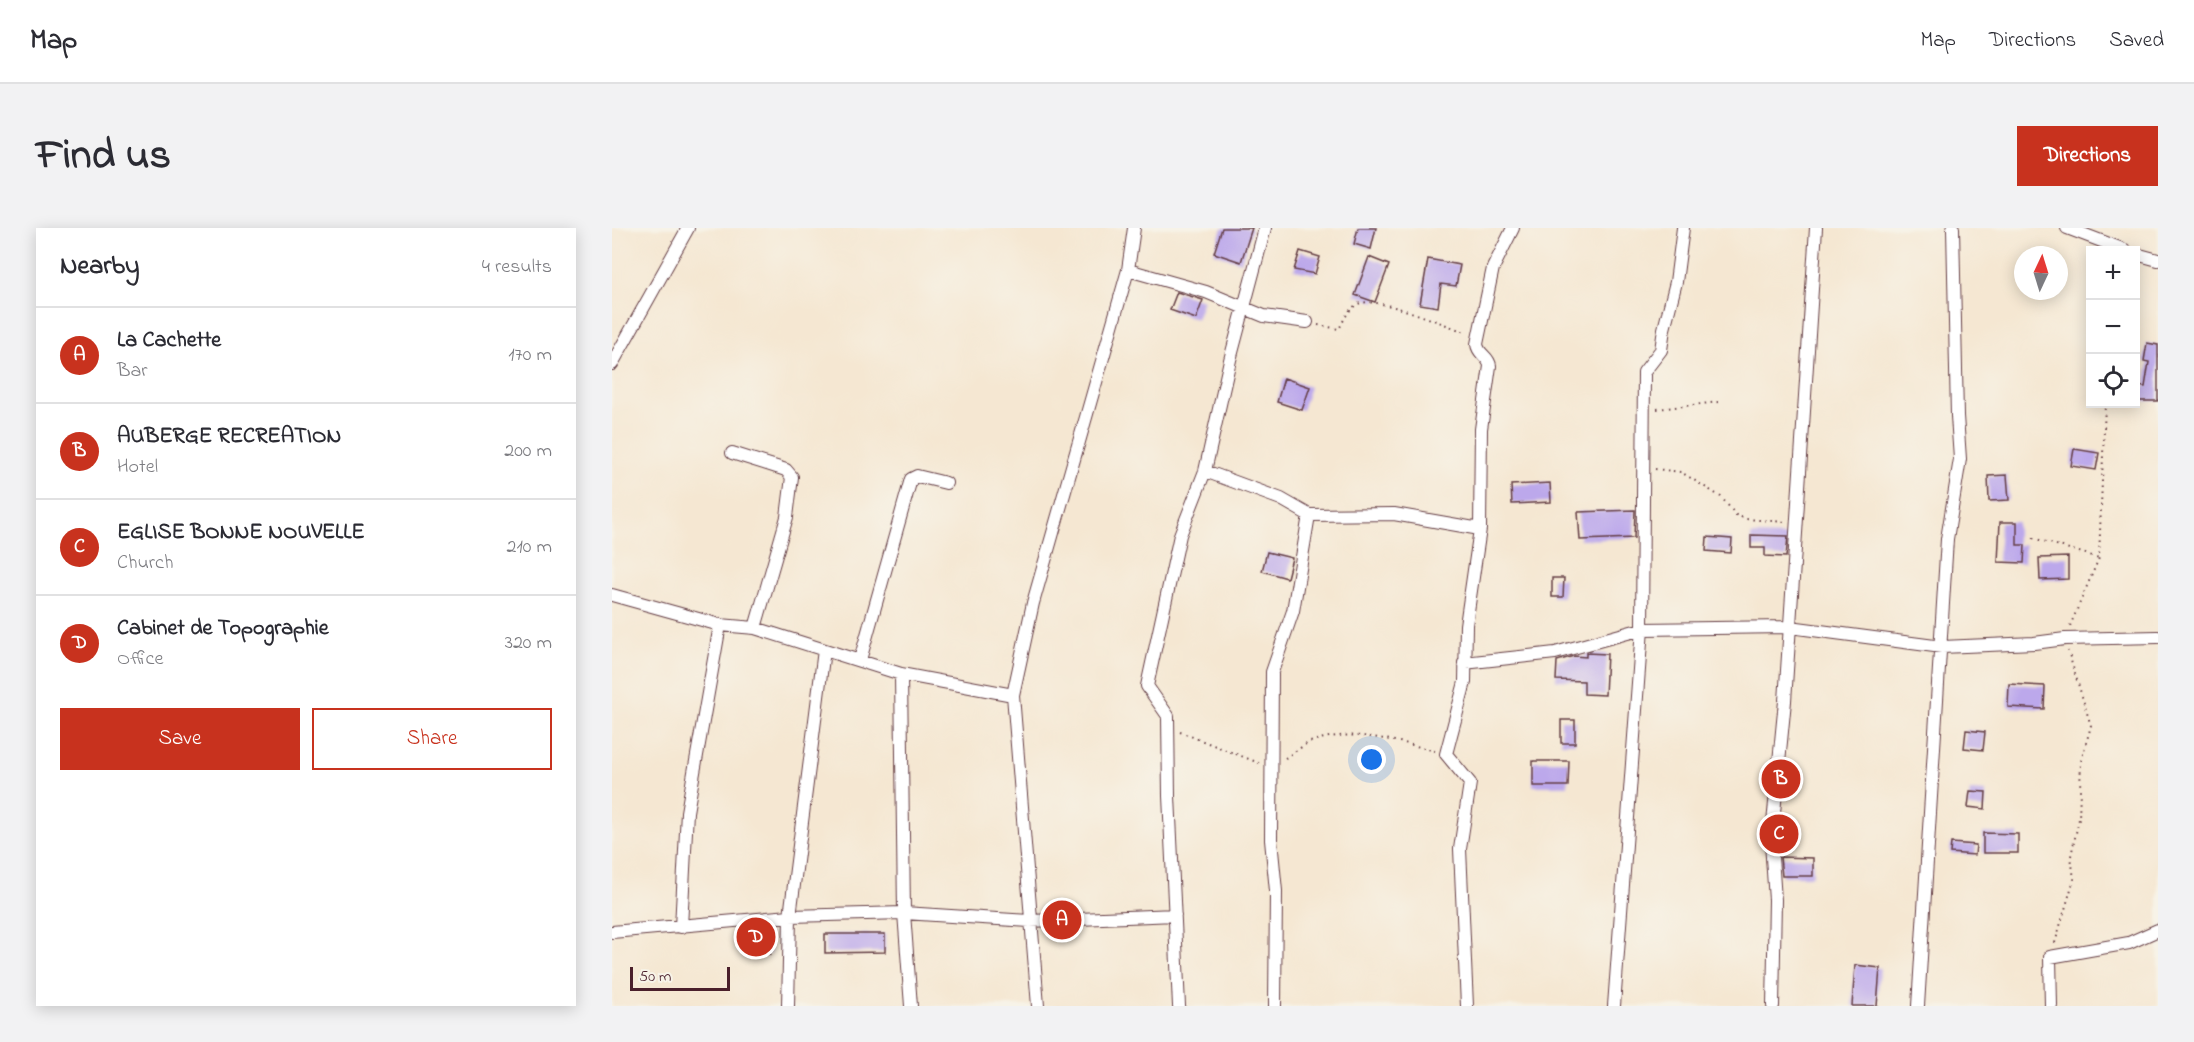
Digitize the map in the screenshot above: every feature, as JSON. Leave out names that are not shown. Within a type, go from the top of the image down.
[{"type":"street","points":[[613,362],[688,228]]},
{"type":"street","points":[[1038,1006],[1013,695],[1033,603],[1128,270],[1134,228]]},
{"type":"street","points":[[1179,1006],[1168,716],[1147,686],[1180,535],[1204,471],[1230,360],[1246,307],[1265,228]]},
{"type":"street","points":[[1467,1006],[1460,849],[1470,783],[1446,754],[1465,682],[1464,663],[1480,529],[1479,454],[1490,366],[1488,358],[1477,347],[1493,268],[1513,228]]},
{"type":"street","points":[[1614,1006],[1641,629],[1644,372],[1661,350],[1676,282],[1683,228]]},
{"type":"street","points":[[1773,1006],[1775,900],[1771,843],[1790,627],[1816,228]]},
{"type":"street","points":[[1918,1006],[1947,539],[1960,459],[1956,416],[1953,228]]},
{"type":"street","points":[[2067,228],[2114,246]]},
{"type":"street","points":[[2140,255],[2158,260]]},
{"type":"street","points":[[1128,270],[1246,307],[1264,316],[1307,322]]},
{"type":"street","points":[[732,453],[786,470],[792,477],[787,517],[755,628]]},
{"type":"street","points":[[1204,471],[1281,499],[1309,515],[1394,514],[1480,529]]},
{"type":"street","points":[[860,660],[911,479],[917,476],[946,483]]},
{"type":"street","points":[[1275,1006],[1276,891],[1270,840],[1272,672],[1293,611],[1309,515]]},
{"type":"street","points":[[612,595],[720,625],[755,628],[901,674],[1013,695]]},
{"type":"street","points":[[681,927],[687,812],[720,625]]},
{"type":"street","points":[[1464,663],[1556,652],[1641,629],[1790,627],[1941,647],[2158,636]]},
{"type":"street","points":[[788,1006],[790,916],[824,650]]},
{"type":"street","points":[[901,674],[904,913],[911,1006]]},
{"type":"street","points":[[612,932],[790,916],[904,913],[1030,921],[1175,915]]},
{"type":"street","points":[[2051,1006],[2050,957],[2129,943],[2158,930]]},
{"type":"path","points":[[1307,322],[1338,329],[1351,309],[1361,302],[1378,303],[1479,337]]},
{"type":"path","points":[[1643,411],[1719,402]]},
{"type":"path","points":[[2050,957],[2074,879],[2071,856],[2079,819],[2081,761],[2091,726],[2065,639],[2099,558],[2105,408]]},
{"type":"path","points":[[1643,468],[1681,472],[1721,497],[1736,515],[1746,519],[1796,522]]},
{"type":"path","points":[[2033,538],[2099,558]]},
{"type":"path","points":[[1179,732],[1271,767],[1312,741],[1337,736],[1398,742],[1446,754]]},
{"type":"building","points":[[1222,228],[1252,228],[1241,262],[1214,253]]},
{"type":"building","points":[[1358,228],[1376,228],[1371,249],[1354,244]]},
{"type":"building","points":[[1300,251],[1320,257],[1315,274],[1294,270]]},
{"type":"building","points":[[1369,257],[1389,265],[1375,302],[1355,295]]},
{"type":"building","points":[[1428,259],[1460,265],[1456,286],[1441,284],[1438,307],[1420,304]]},
{"type":"building","points":[[1177,292],[1203,300],[1196,319],[1170,310]]},
{"type":"building","points":[[2147,343],[2158,345],[2158,401],[2140,401],[2140,386],[2145,387],[2149,362],[2144,361]]},
{"type":"building","points":[[1284,378],[1310,387],[1302,410],[1277,402]]},
{"type":"building","points":[[2074,449],[2099,453],[2096,470],[2071,466]]},
{"type":"building","points":[[2007,475],[2009,500],[1989,501],[1988,476]]},
{"type":"building","points":[[1550,483],[1551,502],[1512,504],[1511,485]]},
{"type":"building","points":[[1635,510],[1634,538],[1580,540],[1578,512]]},
{"type":"building","points":[[2000,522],[2017,522],[2017,545],[2025,545],[2024,563],[1998,562]]},
{"type":"building","points":[[1751,535],[1788,536],[1786,557],[1765,556],[1765,548],[1751,548]]},
{"type":"building","points":[[1707,537],[1732,539],[1731,553],[1706,551]]},
{"type":"building","points":[[1267,552],[1292,558],[1287,578],[1262,571]]},
{"type":"building","points":[[2068,557],[2068,579],[2040,580],[2039,558]]},
{"type":"building","points":[[1552,578],[1564,578],[1563,597],[1552,597]]},
{"type":"building","points":[[1586,653],[1607,654],[1605,695],[1584,694],[1584,681],[1556,680],[1557,661],[1574,656],[1586,657]]},
{"type":"building","points":[[2009,684],[2045,686],[2044,709],[2008,707]]},
{"type":"building","points":[[1561,720],[1575,720],[1575,743],[1561,743]]},
{"type":"building","points":[[1966,730],[1985,732],[1983,750],[1964,748]]},
{"type":"building","points":[[1533,761],[1569,761],[1568,786],[1533,786]]},
{"type":"building","points":[[1970,791],[1986,792],[1985,809],[1968,807]]},
{"type":"building","points":[[1983,833],[2018,834],[2018,853],[1983,853]]},
{"type":"building","points":[[1951,843],[1976,845],[1975,855],[1950,853]]},
{"type":"building","points":[[1780,857],[1813,858],[1813,876],[1782,876]]},
{"type":"building","points":[[744,934],[770,934],[770,954],[744,954]]},
{"type":"building","points":[[825,934],[885,934],[885,952],[825,953]]},
{"type":"building","points":[[1855,965],[1880,968],[1877,1006],[1852,1006]]},
{"type":"place","name":"AUBERGE RECREATION","points":[[1781,779]]},
{"type":"place","name":"EGLISE BONNE NOUVELLE","points":[[1779,834]]},
{"type":"place","name":"La Cachette","points":[[1062,920]]},
{"type":"place","name":"Cabinet de Topographie","points":[[756,937]]}]
